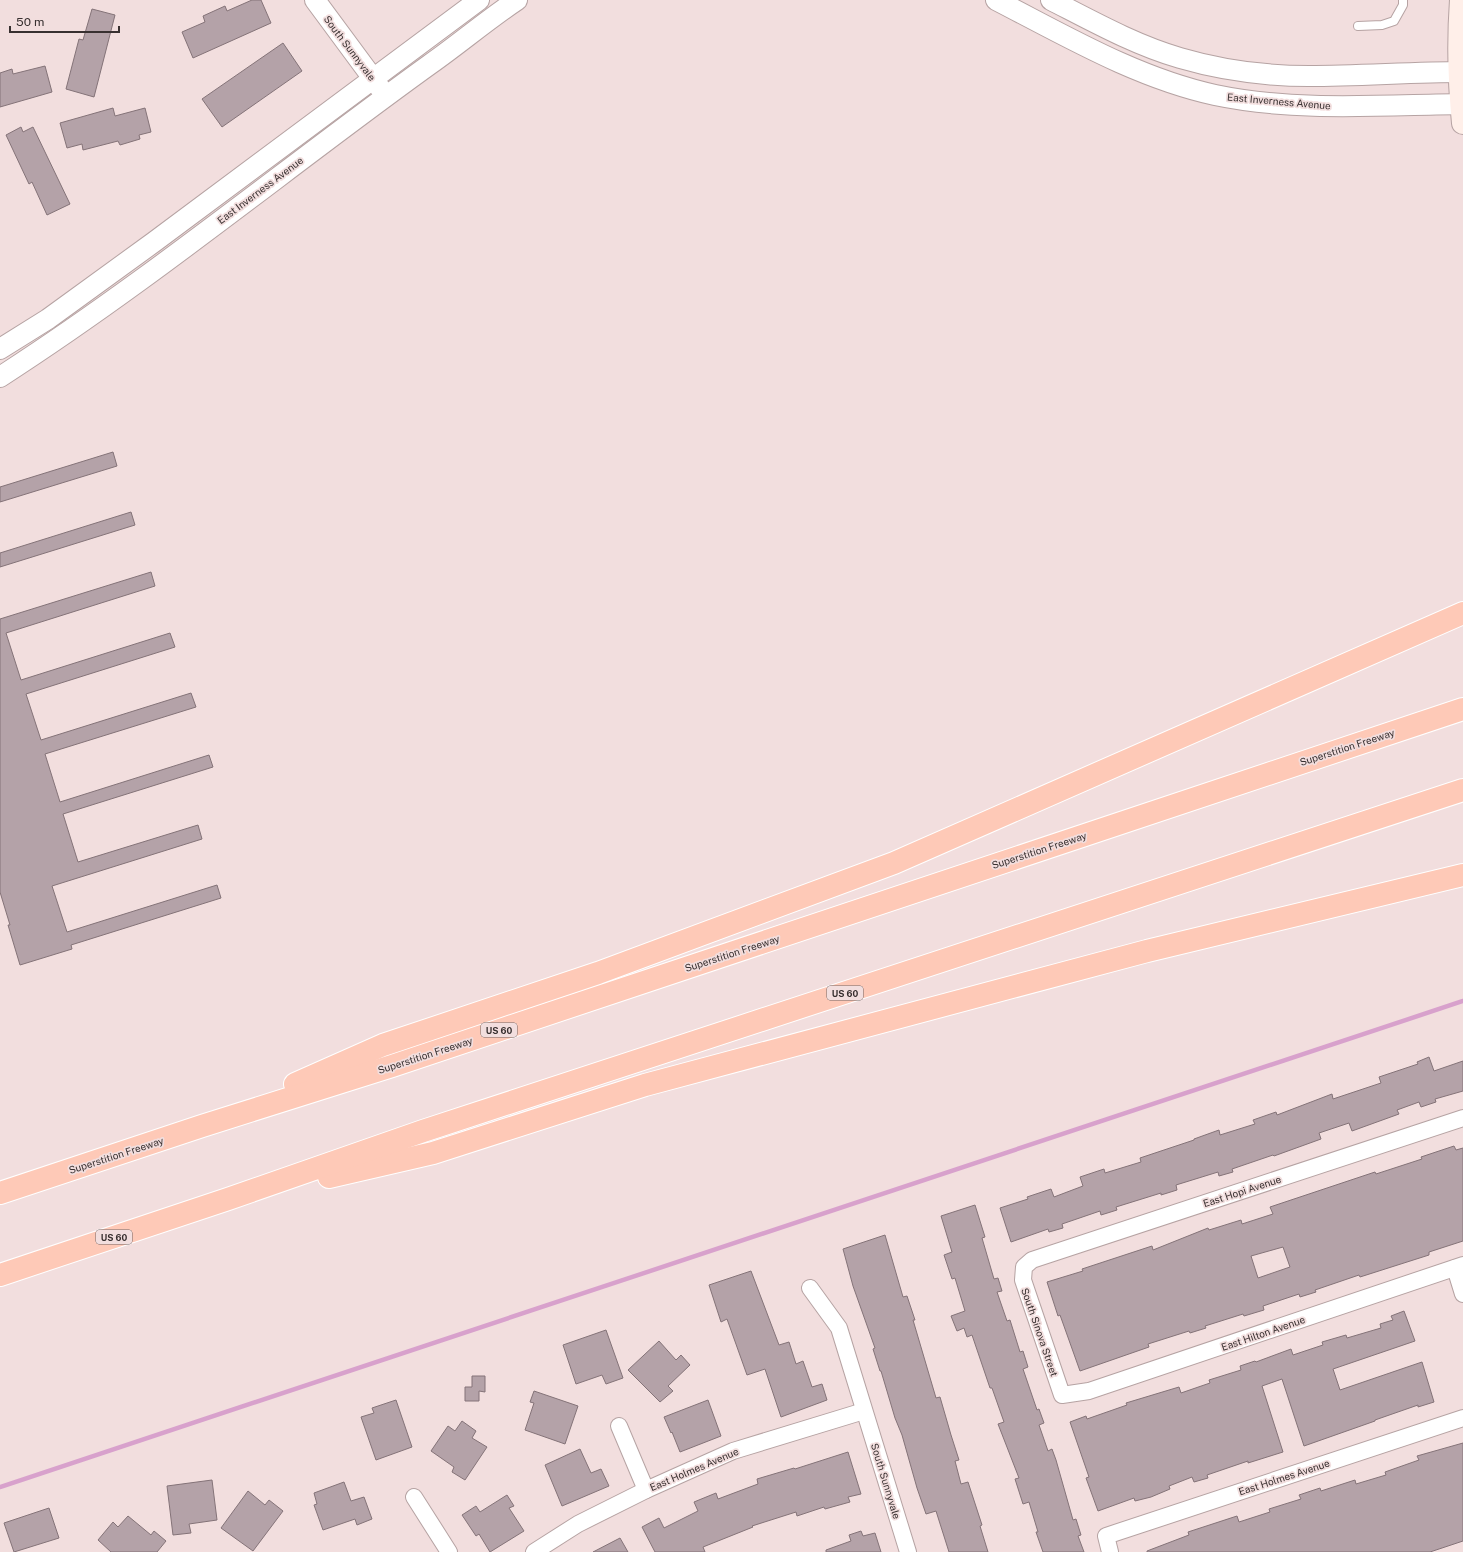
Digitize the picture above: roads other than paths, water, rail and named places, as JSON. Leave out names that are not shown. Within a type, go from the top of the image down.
[{"type":"highway","points":[[202,1126],[383,1045],[598,973],[894,863],[1463,612]]},
{"type":"highway","name":"Superstition Freeway","points":[[0,1193],[202,1126],[400,1064],[1463,709]]},
{"type":"highway","name":"US 60","points":[[0,1275],[228,1199],[438,1126],[1463,790]]},
{"type":"highway","points":[[228,1199],[433,1154],[653,1082],[1147,951],[1463,875]]},
{"type":"main road","points":[[1461,0],[1459,26],[1462,110]]},
{"type":"street","name":"South Sunnyvale","points":[[315,0],[386,96]]},
{"type":"street","points":[[0,349],[48,319],[154,242],[479,0]]},
{"type":"street","name":"East Inverness Avenue","points":[[0,377],[60,338],[162,264],[517,0]]},
{"type":"street","name":"East Inverness Avenue","points":[[996,0],[1140,72],[1174,84],[1215,95],[1246,100],[1325,107],[1462,110]]},
{"type":"street","points":[[1051,0],[1137,42],[1180,58],[1256,73],[1307,76],[1432,71],[1461,72]]},
{"type":"street","points":[[1086,46],[1099,24]]},
{"type":"street","points":[[48,319],[60,338]]},
{"type":"street","name":"East Hopi Avenue","points":[[1024,1267],[1032,1260],[1463,1118]]},
{"type":"street","name":"South Sinova Street","points":[[1024,1267],[1023,1280],[1062,1395]]},
{"type":"street","points":[[1459,1267],[1463,1294]]},
{"type":"street","name":"East Hilton Avenue","points":[[1062,1395],[1089,1392],[1459,1267]]},
{"type":"street","name":"South Sunnyvale","points":[[810,1288],[839,1328],[908,1552]]},
{"type":"street","name":"East Holmes Avenue","points":[[534,1552],[578,1524],[646,1490],[733,1451],[864,1411]]},
{"type":"street","name":"East Holmes Avenue","points":[[1110,1552],[1106,1536],[1463,1418]]},
{"type":"street","points":[[619,1426],[646,1490]]},
{"type":"street","points":[[414,1497],[449,1552]]},
{"type":"lane","points":[[1358,26],[1382,26],[1394,21],[1403,5],[1403,0]]},
{"type":"waterway","points":[[0,1487],[1463,1001]]}]
